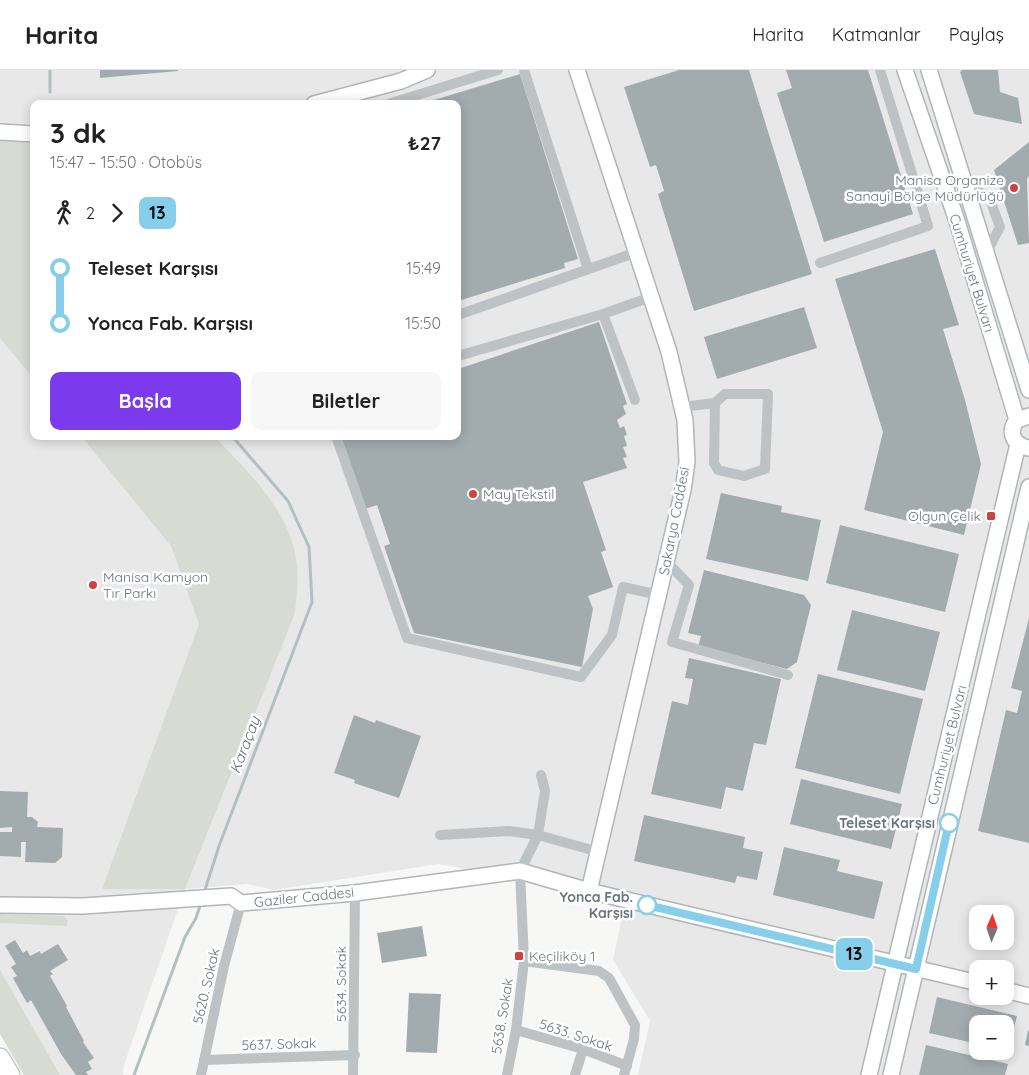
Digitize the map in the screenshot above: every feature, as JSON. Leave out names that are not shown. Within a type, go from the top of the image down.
[{"type":"highway","points":[[0,1058],[10,1075]]},
{"type":"main road","points":[[329,100],[401,81],[427,70]]},
{"type":"main road","name":"Sakarya Caddesi","points":[[577,70],[669,352],[685,420],[687,462],[683,490],[667,562],[589,891]]},
{"type":"main road","name":"Cumhuriyet Bulvarı","points":[[869,1075],[1023,446],[1012,435],[1012,429],[1023,418],[905,70]]},
{"type":"main road","name":"Cumhuriyet Bulvarı","points":[[928,70],[1029,390]]},
{"type":"main road","points":[[0,126],[26,133]]},
{"type":"main road","points":[[0,132],[26,133]]},
{"type":"main road","name":"Cumhuriyet Bulvarı","points":[[891,1075],[1029,486]]},
{"type":"main road","points":[[520,871],[589,891],[969,981]]},
{"type":"main road","name":"Gaziler Caddesi","points":[[0,905],[74,907],[172,899],[236,900],[355,892],[520,871]]},
{"type":"main road","points":[[1014,992],[1029,996]]},
{"type":"street","points":[[401,100],[498,70]]},
{"type":"street","points":[[524,70],[588,269]]},
{"type":"street","points":[[820,263],[928,226],[880,70]]},
{"type":"street","points":[[964,185],[989,197],[1000,227],[987,252]]},
{"type":"street","points":[[461,314],[636,252]]},
{"type":"street","points":[[461,355],[603,314],[651,297]]},
{"type":"street","points":[[603,314],[635,400]]},
{"type":"street","points":[[682,407],[715,403],[725,394],[768,394],[765,469],[744,476],[718,470],[714,463],[715,403]]},
{"type":"street","points":[[337,440],[407,638],[581,677],[612,635],[623,587],[659,595]]},
{"type":"street","points":[[667,562],[689,585],[672,642],[788,675]]},
{"type":"street","points":[[520,871],[538,836],[545,791],[541,775]]},
{"type":"street","points":[[440,835],[509,831],[538,836],[599,852]]},
{"type":"street","name":"5638. Sokak","points":[[507,1075],[516,1030],[524,961],[520,871]]},
{"type":"street","name":"5634. Sokak","points":[[353,1075],[355,1055],[355,892]]},
{"type":"street","name":"5620. Sokak","points":[[201,1075],[236,900]]},
{"type":"street","points":[[524,961],[599,971],[609,978],[635,1025],[626,1071]]},
{"type":"street","name":"5633. Sokak","points":[[516,1030],[583,1050],[626,1071]]},
{"type":"street","points":[[575,1075],[583,1050]]},
{"type":"street","name":"5637. Sokak","points":[[204,1060],[355,1055]]},
{"type":"shaded area","points":[[0,70],[1029,70],[1029,1075],[638,1075],[650,1021],[613,960],[626,896],[438,864],[274,890],[247,884],[185,889],[124,1065],[123,1075],[42,1075],[0,1007]]},
{"type":"shaded area","points":[[0,138],[30,141],[30,374],[0,338]]},
{"type":"shaded area","points":[[84,440],[218,440],[255,479],[278,512],[294,547],[298,578],[295,613],[185,889],[102,889],[199,624],[171,546]]},
{"type":"shaded area","points":[[0,914],[64,916],[68,921],[67,926],[0,923]]},
{"type":"shaded area","points":[[0,970],[60,1075],[24,1075],[0,1034]]},
{"type":"building","points":[[100,70],[178,70],[178,71],[100,78]]},
{"type":"building","points":[[679,70],[749,70],[812,274],[694,311],[658,194],[664,191],[656,165],[650,167],[624,87]]},
{"type":"building","points":[[786,70],[868,70],[913,214],[824,242],[777,93],[792,88]]},
{"type":"building","points":[[962,70],[998,70],[1000,92],[1018,98],[1022,124],[974,114],[960,72]]},
{"type":"building","points":[[520,74],[578,259],[564,263],[565,268],[461,300],[461,100],[434,100]]},
{"type":"building","name":"Manisa Organize Sanayi Bölge Müdürlüğü","points":[[1029,142],[1029,176],[1027,179],[1029,243],[1018,245],[994,170]]},
{"type":"building","points":[[935,249],[959,325],[943,329],[965,400],[981,464],[964,535],[864,510],[883,432],[835,279]]},
{"type":"building","points":[[804,307],[817,348],[717,379],[704,337]]},
{"type":"building","name":"May Tekstil","points":[[599,322],[627,404],[623,406],[626,414],[617,420],[620,428],[624,426],[627,435],[624,436],[627,446],[623,447],[627,457],[623,458],[627,468],[583,482],[606,550],[601,552],[613,587],[588,596],[593,609],[582,667],[414,633],[384,546],[390,544],[377,505],[365,509],[341,440],[461,440],[461,368]]},
{"type":"building","points":[[721,493],[782,506],[781,512],[821,520],[808,581],[706,559]]},
{"type":"building","points":[[840,525],[959,554],[945,612],[826,583]]},
{"type":"building","points":[[704,570],[804,595],[811,605],[797,662],[787,669],[698,647],[701,636],[688,633]]},
{"type":"building","points":[[852,610],[940,632],[925,691],[837,670]]},
{"type":"building","points":[[1029,618],[1029,843],[978,831],[1006,710],[1017,713],[1022,691],[1011,688]]},
{"type":"building","points":[[689,658],[781,679],[766,745],[754,743],[743,791],[726,787],[721,809],[651,794],[672,701],[688,705],[693,679],[685,678]]},
{"type":"building","points":[[818,674],[923,699],[900,794],[795,768]]},
{"type":"building","points":[[354,715],[375,723],[376,720],[421,736],[399,798],[354,783],[355,780],[334,773]]},
{"type":"building","points":[[801,779],[902,804],[891,849],[790,824]]},
{"type":"building","points":[[0,791],[28,792],[27,817],[32,817],[38,822],[37,827],[63,828],[62,857],[55,863],[25,862],[26,842],[21,842],[21,857],[0,856],[0,832],[12,832],[12,827],[0,828]]},
{"type":"building","points":[[644,815],[745,837],[743,848],[763,852],[757,880],[737,876],[735,883],[634,861]]},
{"type":"building","points":[[784,847],[840,860],[837,871],[883,882],[874,919],[773,895]]},
{"type":"building","points":[[422,926],[427,956],[382,963],[377,933]]},
{"type":"building","points":[[15,940],[23,953],[27,950],[30,956],[40,951],[41,954],[58,944],[68,960],[50,971],[53,974],[50,976],[67,1006],[83,1042],[94,1058],[88,1062],[92,1069],[86,1072],[88,1075],[76,1075],[61,1054],[31,1000],[27,1003],[13,978],[17,976],[11,967],[16,964],[5,946]]},
{"type":"building","points":[[409,993],[441,994],[437,1053],[406,1052]]},
{"type":"building","points":[[937,997],[1013,1015],[969,1015],[969,1042],[929,1033]]},
{"type":"building","points":[[1014,1015],[1017,1016],[1014,1028]]},
{"type":"building","points":[[1029,1031],[1029,1046],[1025,1045]]},
{"type":"building","points":[[926,1045],[969,1055],[969,1060],[991,1060],[1008,1064],[1005,1075],[919,1075]]},
{"type":"waterway","name":"Karaçay","points":[[50,70],[50,92]]},
{"type":"waterway","name":"Karaçay","points":[[204,893],[219,846],[312,602],[309,547],[288,501],[235,440]]},
{"type":"waterway","name":"Karaçay","points":[[134,1075],[185,937],[196,918],[201,903]]},
{"type":"bus line","name":"13","points":[[647,905],[916,969],[949,823]]},
{"type":"place","name":"Manisa Organize Sanayi Bölge Müdürlüğü","points":[[1014,188]]},
{"type":"place","name":"May Tekstil","points":[[473,494]]},
{"type":"place","name":"Olgun Çelik","points":[[991,516]]},
{"type":"place","name":"Manisa Kamyon Tır Parkı","points":[[93,585]]},
{"type":"place","name":"Teleset Karşısı","points":[[949,823]]},
{"type":"place","name":"Yonca Fab. Karşısı","points":[[647,905]]},
{"type":"place","name":"Keçiliköy 1","points":[[519,956]]}]
